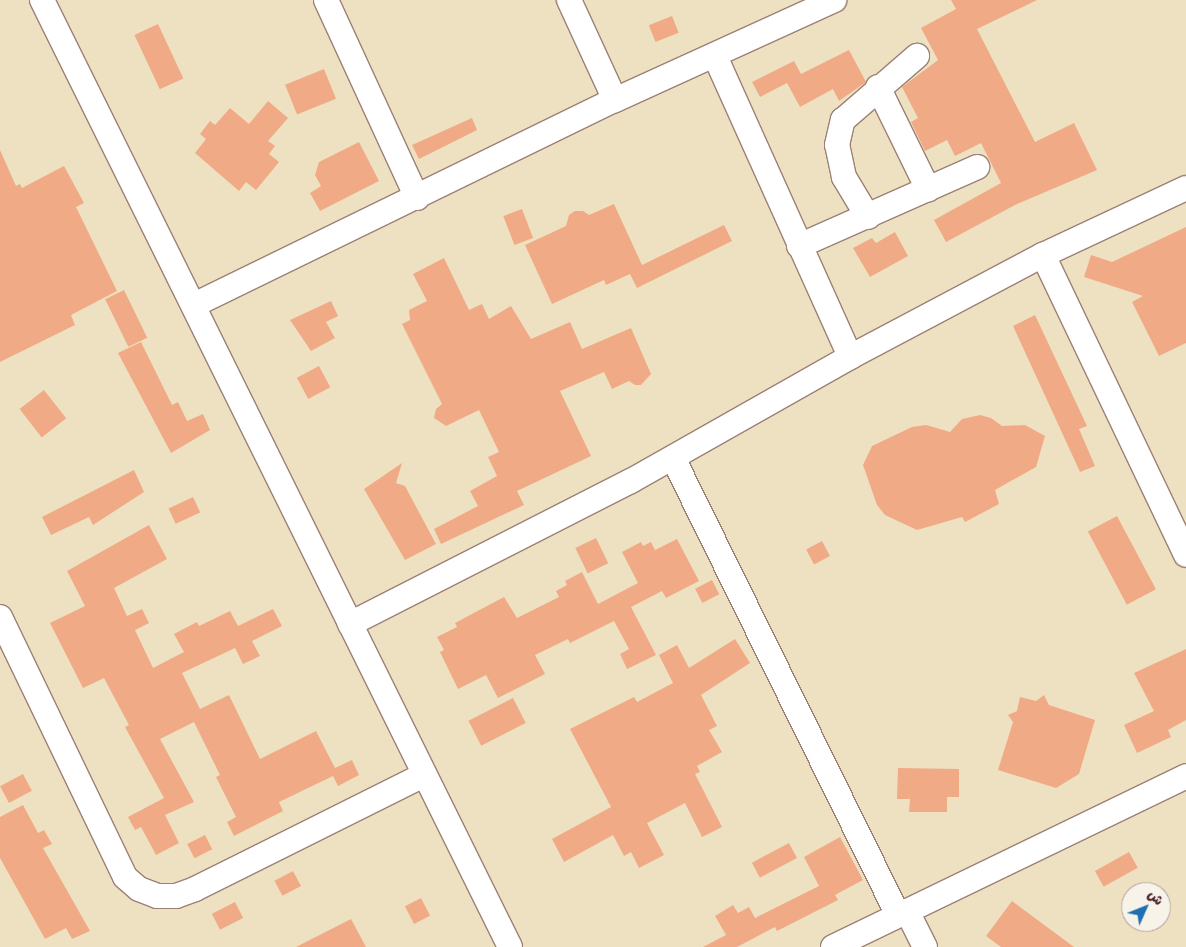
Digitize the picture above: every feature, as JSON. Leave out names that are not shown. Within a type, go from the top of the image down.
[{"type":"street","points":[[42,0],[510,947]]},
{"type":"street","points":[[326,0],[417,198]]},
{"type":"street","points":[[569,0],[615,100]]},
{"type":"street","points":[[194,305],[615,100],[834,0]]},
{"type":"street","points":[[714,56],[850,357]]},
{"type":"street","points":[[868,217],[844,177],[838,145],[843,120],[878,87],[917,56]]},
{"type":"street","points":[[878,87],[928,189]]},
{"type":"street","points":[[799,246],[977,167]]},
{"type":"street","points":[[350,624],[673,458],[850,357],[1043,256],[1186,188]]},
{"type":"street","points":[[1043,256],[1186,555]]},
{"type":"street","points":[[673,458],[902,913],[925,947]]},
{"type":"street","points":[[0,617],[125,877],[139,889],[156,896],[176,896],[194,889],[424,775]]},
{"type":"street","points":[[833,947],[1186,776]]},
{"type":"building","points":[[951,0],[1037,0],[977,29],[1035,142],[1074,123],[1097,170],[1015,205],[946,242],[934,220],[1001,183],[981,143],[955,156],[947,140],[925,151],[911,122],[918,118],[902,87],[938,60],[921,28],[956,9]]},
{"type":"building","points":[[672,16],[679,33],[656,42],[649,25]]},
{"type":"building","points":[[158,24],[183,78],[160,89],[134,35]]},
{"type":"building","points":[[849,50],[866,82],[839,101],[833,89],[800,107],[787,83],[760,97],[752,82],[794,61],[801,74]]},
{"type":"building","points":[[324,69],[336,99],[297,114],[285,85]]},
{"type":"building","points":[[268,101],[288,118],[268,141],[275,146],[269,154],[279,162],[256,190],[246,182],[239,191],[195,153],[206,139],[200,134],[210,121],[215,125],[230,108],[249,124]]},
{"type":"building","points":[[472,118],[477,130],[419,159],[412,145]]},
{"type":"building","points":[[359,142],[379,181],[320,211],[310,193],[321,186],[315,175],[319,162]]},
{"type":"building","points":[[0,150],[16,186],[20,184],[22,188],[64,166],[84,203],[76,207],[117,291],[71,315],[75,325],[0,362]]},
{"type":"building","points":[[614,204],[642,265],[724,225],[732,241],[637,288],[630,274],[606,285],[604,280],[552,304],[525,245],[566,226],[569,215],[575,211],[583,211],[589,215]]},
{"type":"building","points":[[522,209],[533,238],[514,245],[503,216]]},
{"type":"building","points":[[1186,227],[1186,343],[1159,356],[1132,302],[1143,296],[1084,277],[1091,255],[1112,262]]},
{"type":"building","points":[[895,232],[908,256],[870,277],[853,248],[872,238],[876,243]]},
{"type":"building","points":[[444,258],[469,310],[482,304],[489,319],[511,306],[531,339],[570,322],[582,349],[631,328],[651,374],[641,385],[635,385],[629,381],[612,389],[604,372],[560,391],[591,456],[517,491],[524,505],[441,544],[434,529],[478,506],[470,491],[497,476],[488,457],[499,452],[479,410],[446,426],[434,418],[436,409],[442,404],[402,324],[410,320],[409,310],[427,301],[413,274]]},
{"type":"building","points":[[124,290],[147,338],[128,347],[105,299]]},
{"type":"building","points":[[331,301],[338,316],[326,322],[335,338],[311,351],[290,320]]},
{"type":"building","points":[[1035,315],[1087,426],[1079,429],[1095,466],[1080,472],[1013,326]]},
{"type":"building","points":[[141,342],[172,405],[178,402],[187,421],[203,414],[210,430],[171,453],[118,353]]},
{"type":"building","points":[[319,366],[330,387],[308,399],[297,378]]},
{"type":"building","points":[[44,390],[66,418],[42,437],[20,409]]},
{"type":"building","points":[[980,415],[991,418],[1002,426],[1025,425],[1045,436],[1036,467],[995,490],[999,504],[965,522],[962,517],[917,530],[885,515],[877,505],[863,465],[872,446],[912,427],[926,425],[950,432],[962,419]]},
{"type":"building","points":[[402,463],[396,483],[405,486],[436,544],[405,560],[364,489]]},
{"type":"building","points":[[134,470],[144,492],[93,525],[89,517],[51,535],[42,517]]},
{"type":"building","points":[[193,497],[200,512],[176,524],[169,508]]},
{"type":"building","points":[[1117,516],[1156,589],[1127,605],[1088,531]]},
{"type":"building","points":[[149,525],[167,559],[114,588],[127,616],[142,609],[149,623],[135,630],[153,668],[184,652],[174,634],[197,622],[199,626],[230,611],[238,626],[273,609],[282,626],[252,641],[260,656],[243,664],[235,648],[182,673],[200,709],[229,695],[260,759],[316,731],[335,768],[352,760],[359,775],[338,786],[333,776],[279,802],[283,811],[234,836],[227,822],[236,817],[216,777],[220,775],[194,722],[160,739],[194,802],[165,815],[179,843],[156,855],[141,827],[135,830],[128,817],[164,798],[125,727],[129,725],[104,678],[83,688],[50,623],[85,606],[67,571]]},
{"type":"building","points":[[596,538],[608,563],[588,573],[575,548]]},
{"type":"building","points":[[677,539],[699,581],[666,598],[662,591],[631,607],[656,655],[627,669],[620,654],[629,649],[614,621],[570,643],[568,639],[535,655],[545,674],[498,698],[486,675],[458,689],[440,652],[444,650],[437,637],[457,627],[455,623],[504,597],[517,618],[559,597],[556,591],[567,585],[565,581],[582,572],[598,604],[638,583],[622,552],[641,542],[643,546],[651,542],[655,550]]},
{"type":"building","points":[[822,541],[830,556],[814,564],[806,549]]},
{"type":"building","points":[[712,580],[719,594],[702,603],[695,589]]},
{"type":"building","points":[[735,639],[750,663],[701,695],[717,726],[709,730],[722,752],[697,766],[700,772],[695,774],[722,827],[702,837],[685,803],[647,823],[664,855],[639,868],[631,852],[624,856],[613,835],[564,862],[552,839],[611,807],[570,729],[634,697],[637,702],[673,683],[659,655],[677,645],[689,668]]},
{"type":"building","points":[[1186,649],[1186,720],[1168,730],[1171,737],[1137,753],[1124,725],[1154,711],[1134,673]]},
{"type":"building","points":[[1044,695],[1049,705],[1095,720],[1079,774],[1056,788],[998,770],[1013,722],[1008,715],[1017,711],[1020,697],[1036,701]]},
{"type":"building","points":[[513,698],[526,723],[481,746],[468,721]]},
{"type":"building","points":[[898,768],[959,769],[959,797],[947,797],[947,812],[909,812],[910,799],[897,799]]},
{"type":"building","points":[[23,774],[32,791],[9,803],[0,786]]},
{"type":"building","points":[[23,805],[38,833],[44,830],[52,844],[43,848],[90,931],[72,939],[66,928],[45,939],[0,858],[0,817]]},
{"type":"building","points":[[205,835],[212,849],[194,858],[187,844]]},
{"type":"building","points":[[840,837],[863,880],[835,895],[838,900],[777,931],[775,927],[737,947],[703,947],[726,935],[715,916],[733,905],[738,913],[749,907],[755,918],[819,886],[804,857]]},
{"type":"building","points":[[789,843],[797,858],[760,878],[752,863]]},
{"type":"building","points":[[1129,852],[1138,868],[1104,887],[1095,871]]},
{"type":"building","points":[[293,871],[301,886],[282,896],[274,881]]},
{"type":"building","points":[[421,898],[430,916],[414,924],[405,906]]},
{"type":"building","points":[[1012,901],[1074,947],[1001,947],[986,936]]},
{"type":"building","points":[[235,902],[243,918],[220,930],[212,914]]},
{"type":"building","points":[[351,919],[366,947],[296,947]]}]
